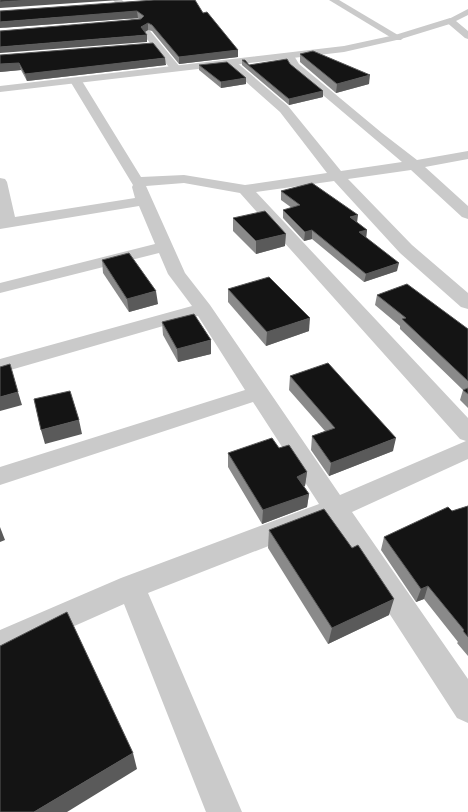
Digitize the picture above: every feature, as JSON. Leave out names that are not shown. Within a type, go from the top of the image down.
[{"type":"street","points":[[333,0],[398,38]]},
{"type":"street","points":[[116,3],[133,3]]},
{"type":"street","points":[[116,3],[138,22],[176,69]]},
{"type":"street","points":[[0,89],[344,49],[424,31],[468,12]]},
{"type":"street","points":[[450,21],[468,36]]},
{"type":"street","points":[[122,23],[138,22]]},
{"type":"street","points":[[142,47],[157,45]]},
{"type":"street","points":[[289,56],[295,66],[376,136],[414,165],[468,214]]},
{"type":"street","points":[[231,63],[284,109],[337,176],[406,249],[468,303]]},
{"type":"street","points":[[76,80],[137,182],[177,274],[203,309],[468,707]]},
{"type":"street","points":[[137,182],[184,179],[245,190],[414,165],[468,155]]},
{"type":"street","points":[[0,182],[4,224],[144,201]]},
{"type":"street","points":[[245,190],[468,433]]},
{"type":"street","points":[[0,288],[165,247]]},
{"type":"street","points":[[0,366],[203,309]]},
{"type":"street","points":[[0,476],[258,393]]},
{"type":"street","points":[[0,645],[131,587],[335,509],[468,449]]},
{"type":"street","points":[[131,587],[224,812]]},
{"type":"building","points":[[0,0],[33,0],[0,2]]},
{"type":"building","points":[[154,0],[195,0],[203,13],[207,12],[238,50],[179,57],[152,25],[148,23],[141,27],[147,35],[0,47],[0,31],[141,19],[144,16],[137,11],[0,22],[0,11]]},
{"type":"building","points":[[153,43],[165,58],[25,74],[19,63],[0,64],[0,55]]},
{"type":"building","points":[[313,51],[370,75],[337,84],[300,54]]},
{"type":"building","points":[[287,59],[290,64],[323,91],[289,99],[242,60],[245,60],[249,65]]},
{"type":"building","points":[[227,62],[246,78],[221,82],[199,65]]},
{"type":"building","points":[[312,183],[358,215],[350,217],[367,230],[359,232],[399,263],[366,274],[312,230],[305,232],[283,210],[300,205],[281,191]]},
{"type":"building","points":[[265,211],[286,234],[256,241],[233,218]]},
{"type":"building","points":[[129,253],[156,291],[127,299],[102,260]]},
{"type":"building","points":[[269,277],[310,318],[267,332],[228,289]]},
{"type":"building","points":[[407,284],[468,329],[468,381],[402,319],[406,318],[377,295]]},
{"type":"building","points":[[194,314],[211,340],[177,349],[162,322]]},
{"type":"building","points":[[328,363],[396,438],[331,463],[312,436],[335,428],[290,376]]},
{"type":"building","points":[[10,364],[18,392],[0,397],[0,367]]},
{"type":"building","points":[[468,388],[468,394],[463,390]]},
{"type":"building","points":[[70,391],[79,420],[41,430],[34,399]]},
{"type":"building","points":[[272,438],[279,448],[289,445],[307,472],[297,477],[309,494],[263,510],[228,453]]},
{"type":"building","points":[[468,506],[468,637],[428,586],[421,589],[384,537],[448,507],[452,511]]},
{"type":"building","points":[[324,509],[352,548],[358,545],[394,599],[332,628],[269,530]]},
{"type":"building","points":[[67,612],[133,753],[34,812],[0,812],[0,646]]}]
